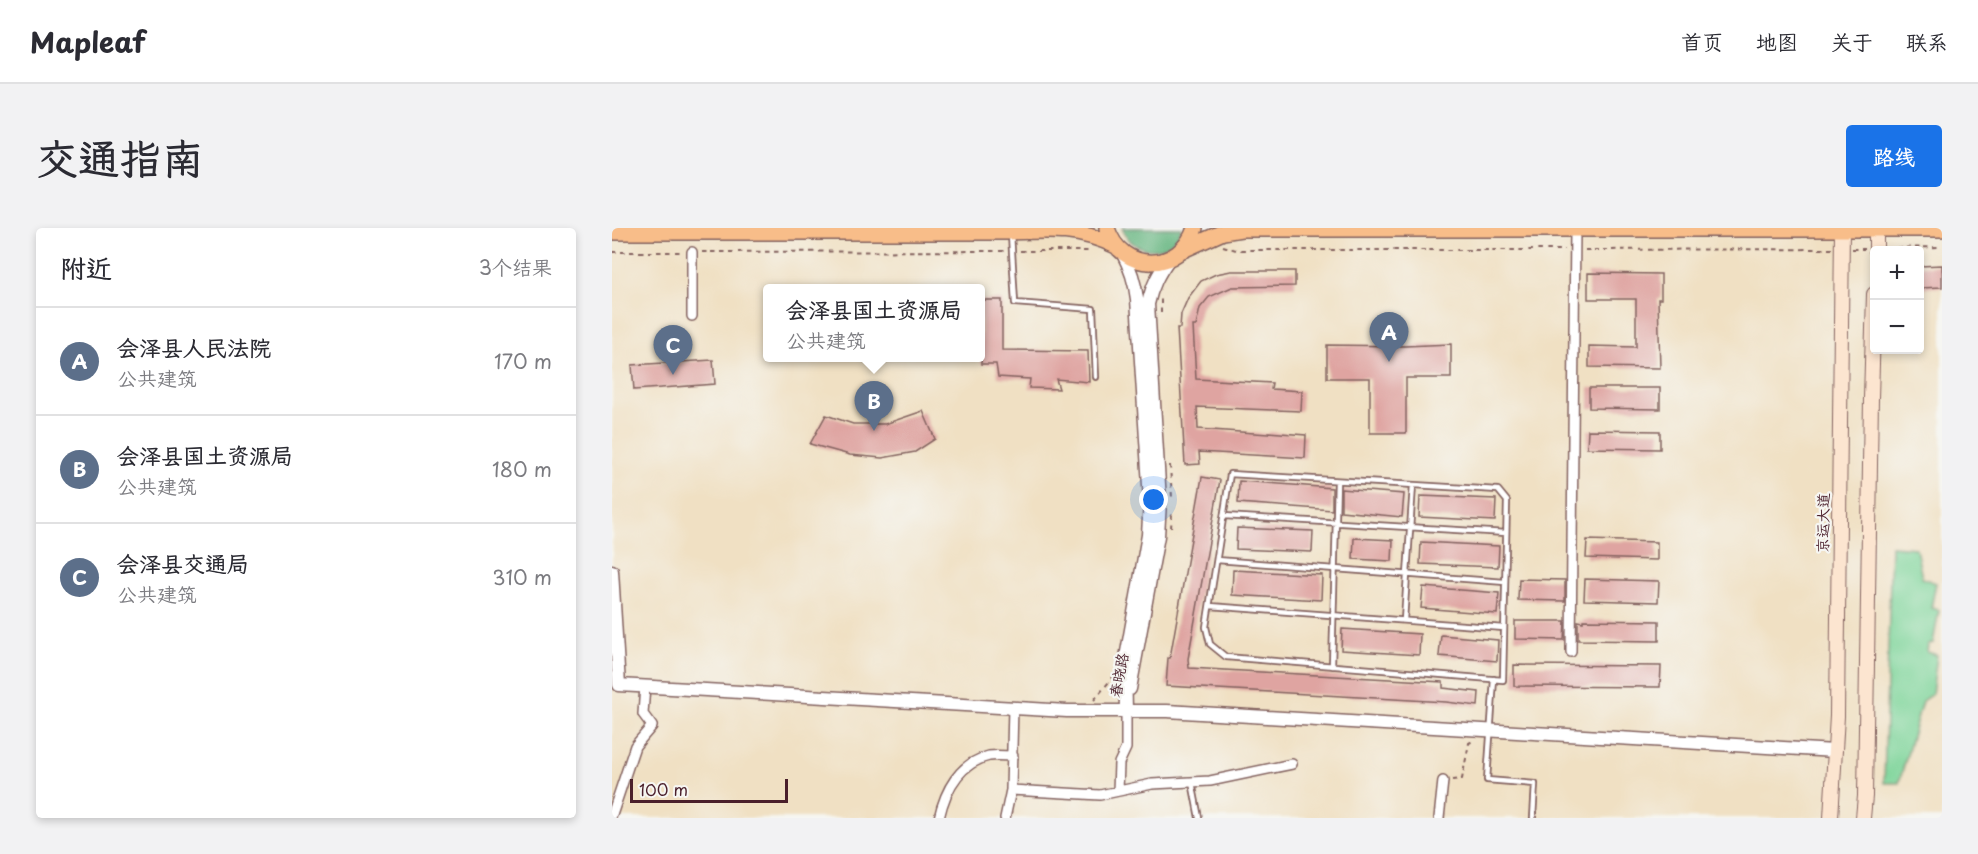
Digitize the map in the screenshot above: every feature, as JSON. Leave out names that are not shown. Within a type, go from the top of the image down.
[{"type":"main road","points":[[1107,228],[1113,249]]},
{"type":"main road","points":[[1183,250],[1195,228]]},
{"type":"main road","name":"京运大道","points":[[1831,818],[1835,751],[1842,228]]},
{"type":"main road","points":[[1876,228],[1876,246]]},
{"type":"main road","points":[[612,232],[1010,232],[1065,229],[1100,237],[1113,249],[1136,260],[1161,262],[1223,232],[1241,229],[1942,229]]},
{"type":"main road","points":[[1863,818],[1875,300]]},
{"type":"street","points":[[1571,652],[1575,229]]},
{"type":"street","name":"春晓路","points":[[1113,249],[1135,281],[1150,501],[1148,535],[1125,663],[1126,711]]},
{"type":"street","points":[[692,252],[692,316]]},
{"type":"street","name":"春晓路","points":[[1126,711],[1158,536],[1160,501],[1148,304],[1157,275],[1169,259]]},
{"type":"street","points":[[612,571],[619,685],[1067,711],[1167,711],[1835,751]]},
{"type":"street","points":[[612,815],[635,746],[652,726],[643,714],[645,686]]},
{"type":"street","points":[[1005,818],[1011,790],[1013,707]]},
{"type":"street","points":[[1118,791],[1119,763],[1126,748],[1126,711]]},
{"type":"street","points":[[939,818],[943,800],[957,775],[969,765],[989,756],[1012,756]]},
{"type":"street","points":[[1011,790],[1100,795],[1152,784],[1210,781],[1292,764]]},
{"type":"street","points":[[1439,818],[1443,781]]},
{"type":"lane","points":[[1010,232],[1015,303],[1093,309],[1096,377]]},
{"type":"lane","points":[[1230,474],[1337,481],[1498,490],[1507,501],[1503,680],[1226,657],[1210,644],[1206,627],[1230,474]]},
{"type":"lane","points":[[1332,666],[1337,481]]},
{"type":"lane","points":[[1404,620],[1413,485]]},
{"type":"lane","points":[[1224,516],[1506,533]]},
{"type":"lane","points":[[1217,560],[1505,582]]},
{"type":"lane","points":[[1210,606],[1504,628]]},
{"type":"lane","points":[[1494,679],[1487,780],[1535,784],[1533,818]]},
{"type":"lane","points":[[1192,782],[1199,818]]},
{"type":"path","points":[[612,252],[1113,249]]},
{"type":"path","points":[[1086,710],[1115,675]]},
{"type":"path","points":[[1443,781],[1462,779],[1469,743],[1491,731]]},
{"type":"green space","points":[[1122,228],[1182,228],[1177,238],[1170,244],[1152,250],[1134,244],[1127,238]]},
{"type":"green space","points":[[1891,546],[1916,548],[1922,578],[1936,583],[1931,608],[1939,610],[1933,643],[1928,644],[1927,652],[1937,655],[1932,694],[1922,701],[1899,783],[1884,783]]},
{"type":"building","points":[[1942,265],[1942,287],[1924,288],[1924,266]]},
{"type":"building","points":[[1231,271],[1295,271],[1295,286],[1232,287],[1209,297],[1200,308],[1196,326],[1193,326],[1196,379],[1272,383],[1271,389],[1302,391],[1301,411],[1197,407],[1198,429],[1306,435],[1305,458],[1199,452],[1200,464],[1185,465],[1177,328],[1180,328],[1181,314],[1188,298],[1201,281],[1216,274]]},
{"type":"building","points":[[1588,273],[1661,274],[1661,299],[1658,299],[1660,368],[1589,367],[1589,346],[1636,347],[1636,299],[1588,299]]},
{"type":"building","points":[[985,300],[1002,300],[1002,350],[1088,351],[1089,382],[1056,379],[1059,389],[1029,388],[1030,379],[998,377],[996,364],[981,364],[985,362]]},
{"type":"building","points":[[1451,344],[1451,378],[1406,378],[1406,433],[1370,433],[1370,378],[1327,378],[1327,345]]},
{"type":"building","points":[[713,360],[715,384],[634,390],[632,365]]},
{"type":"building","points":[[1589,388],[1660,388],[1660,409],[1589,408]]},
{"type":"building","points":[[923,411],[935,439],[915,452],[882,458],[850,455],[810,444],[826,415],[853,424],[885,424]]},
{"type":"building","points":[[1588,430],[1660,431],[1660,449],[1587,448]]},
{"type":"building","points":[[1202,477],[1220,480],[1188,659],[1189,668],[1443,682],[1443,688],[1479,692],[1478,706],[1446,702],[1166,686],[1168,658],[1170,658]]},
{"type":"building","points":[[1239,481],[1332,488],[1332,510],[1238,503]]},
{"type":"building","points":[[1341,489],[1404,494],[1402,517],[1341,511]]},
{"type":"building","points":[[1420,496],[1496,499],[1495,521],[1419,517]]},
{"type":"building","points":[[1237,528],[1313,531],[1312,552],[1236,549]]},
{"type":"building","points":[[1354,538],[1393,540],[1392,561],[1353,559]]},
{"type":"building","points":[[1587,540],[1657,542],[1657,560],[1586,558]]},
{"type":"building","points":[[1421,542],[1499,546],[1498,567],[1420,564]]},
{"type":"building","points":[[1233,570],[1322,575],[1321,600],[1232,595]]},
{"type":"building","points":[[1519,579],[1565,580],[1565,601],[1518,600]]},
{"type":"building","points":[[1585,579],[1659,581],[1658,602],[1584,600]]},
{"type":"building","points":[[1423,587],[1499,593],[1497,614],[1421,608]]},
{"type":"building","points":[[1583,620],[1659,621],[1659,641],[1578,640],[1578,621],[1583,622]]},
{"type":"building","points":[[1515,621],[1565,621],[1564,640],[1515,639]]},
{"type":"building","points":[[1342,629],[1420,634],[1419,655],[1341,650]]},
{"type":"building","points":[[1441,635],[1498,640],[1497,661],[1439,656]]},
{"type":"building","points":[[1514,665],[1661,666],[1660,687],[1514,686]]},
{"type":"place","name":"会泽县人民法院","points":[[1389,362]]},
{"type":"place","name":"会泽县交通局","points":[[673,375]]},
{"type":"place","name":"会泽县国土资源局","points":[[874,431]]}]
